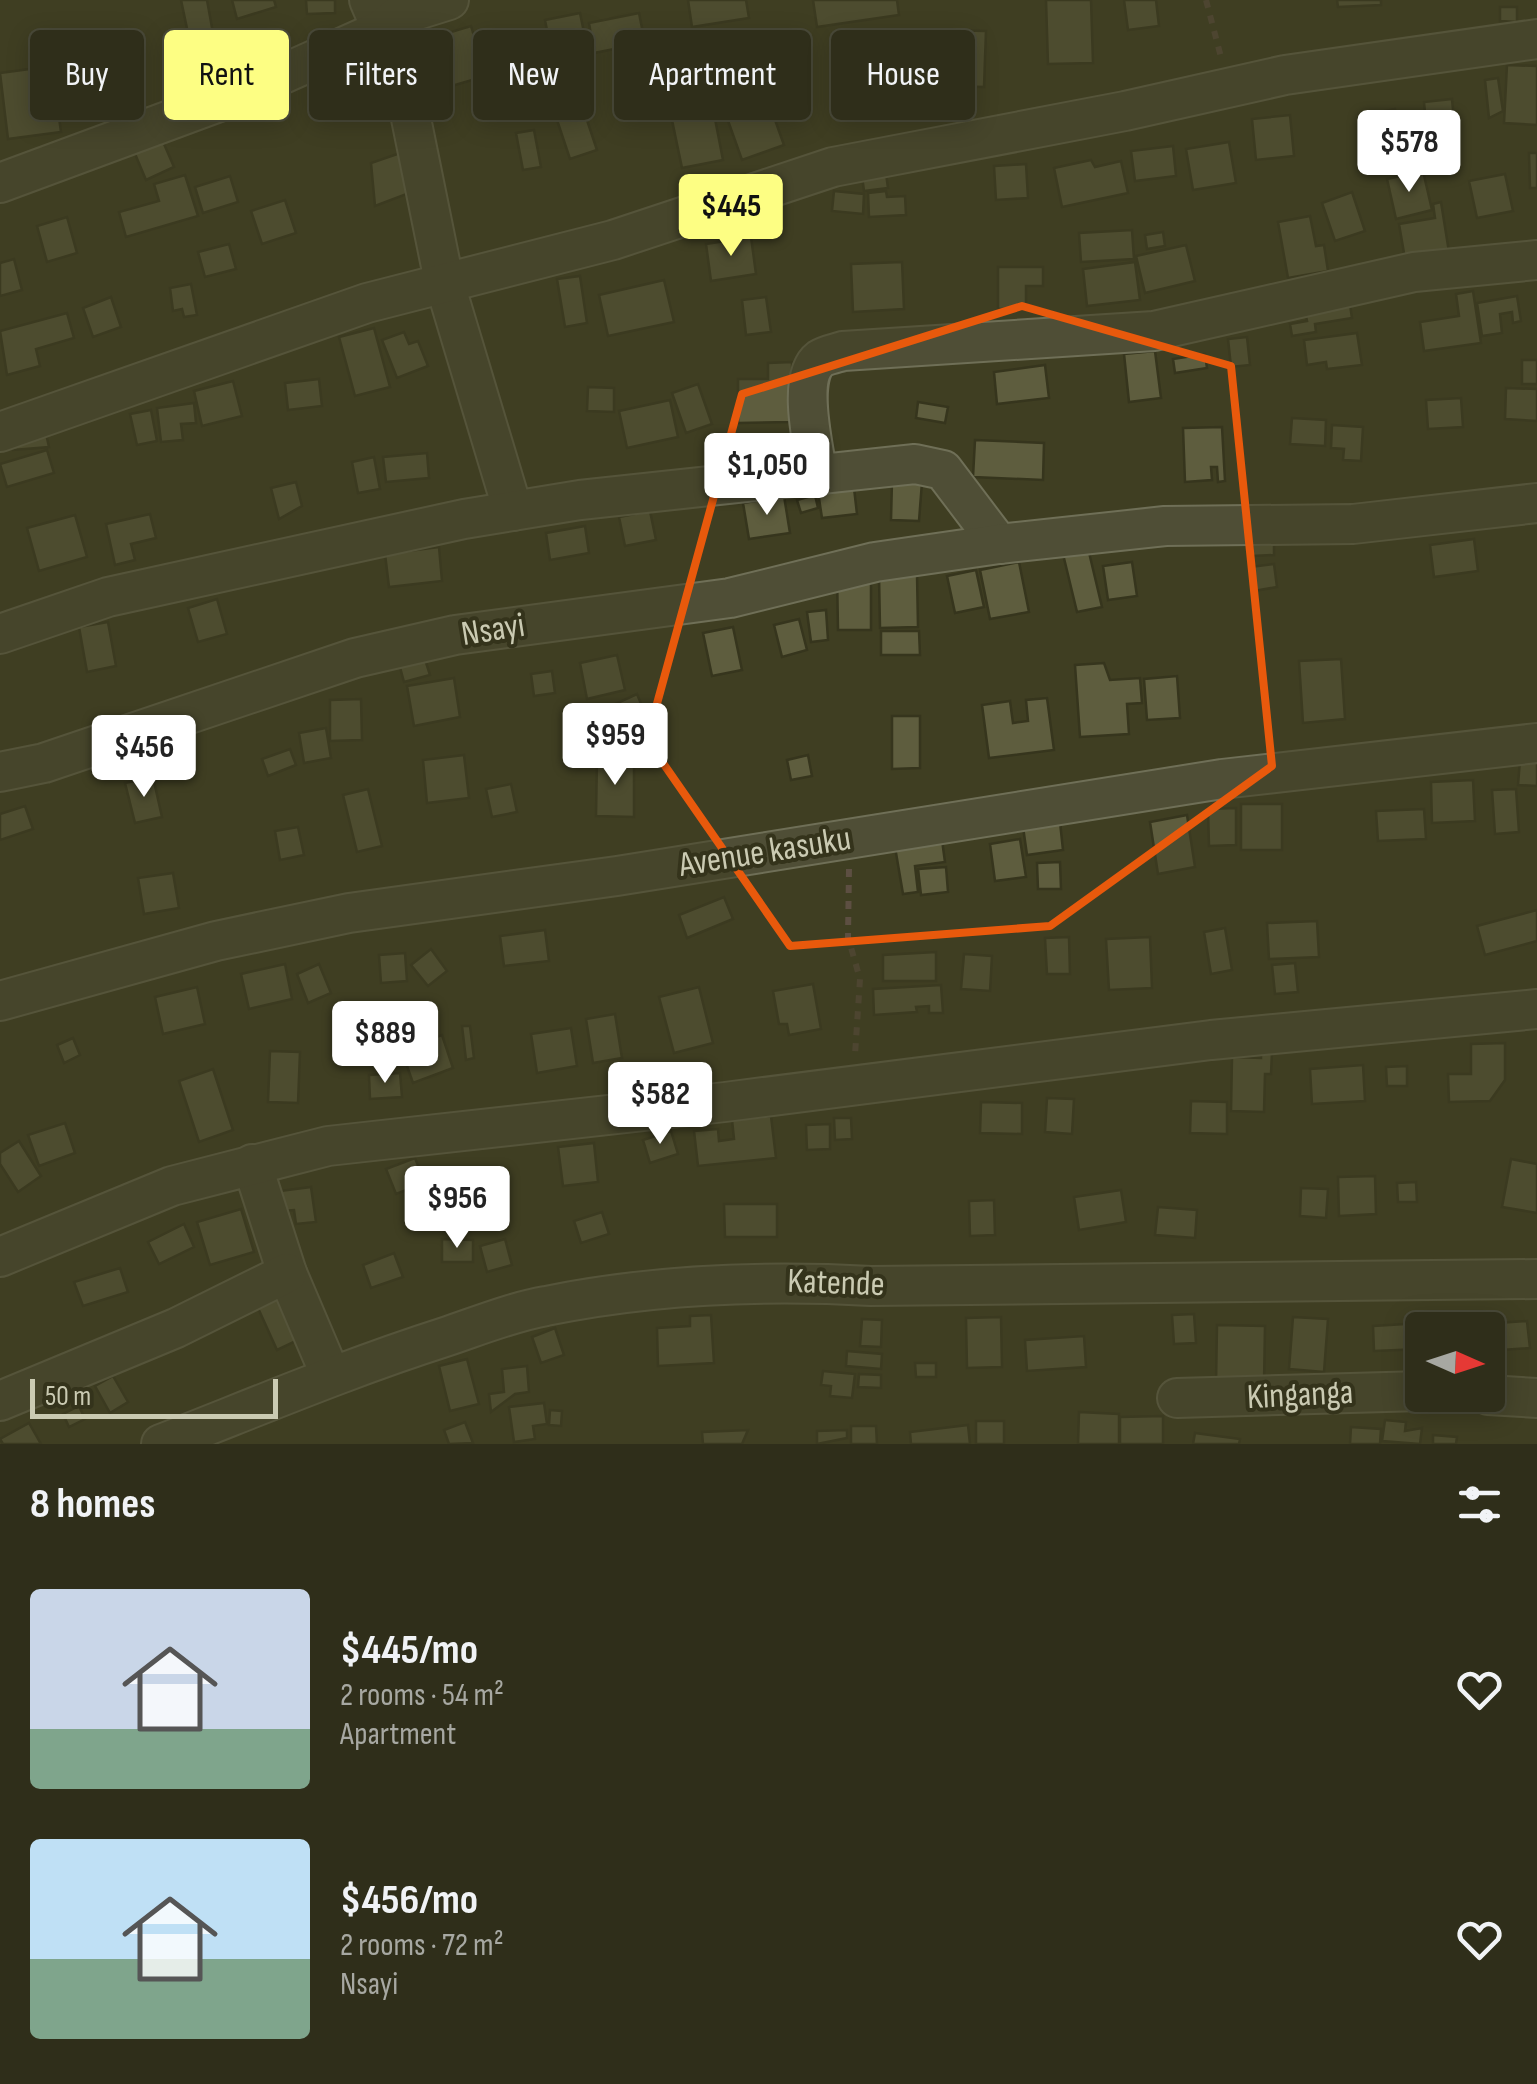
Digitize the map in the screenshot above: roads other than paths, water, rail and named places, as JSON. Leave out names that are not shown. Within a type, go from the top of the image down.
[{"type":"street","points":[[0,183],[227,99],[375,15],[398,16],[449,0]]},
{"type":"street","points":[[375,15],[410,100],[444,281],[513,511]]},
{"type":"street","points":[[0,432],[275,334],[444,281],[613,240],[833,167],[1285,75],[1537,39]]},
{"type":"street","points":[[818,476],[807,393],[810,374],[820,359],[843,351],[1154,331],[1414,272],[1537,260]]},
{"type":"street","points":[[0,634],[108,597],[182,579],[513,511],[689,486],[932,465],[951,480],[999,544]]},
{"type":"street","name":"Nsayi","points":[[0,772],[44,763],[355,658],[455,635],[730,598],[875,562],[999,544],[1165,526],[1354,524],[1537,503]]},
{"type":"street","name":"Avenue kasuku","points":[[0,1002],[216,942],[349,913],[1222,779],[1537,743]]},
{"type":"street","points":[[0,1257],[172,1186],[328,1146],[1212,1040],[1537,1010]]},
{"type":"street","points":[[252,1164],[287,1273],[330,1374]]},
{"type":"street","points":[[0,1401],[176,1328],[287,1273]]},
{"type":"street","name":"Katende","points":[[162,1444],[330,1374],[544,1306],[672,1287],[764,1280],[871,1286],[1537,1279]]},
{"type":"street","name":"Kinganga","points":[[1177,1398],[1405,1391]]},
{"type":"street","points":[[1505,1396],[1537,1398]]}]
